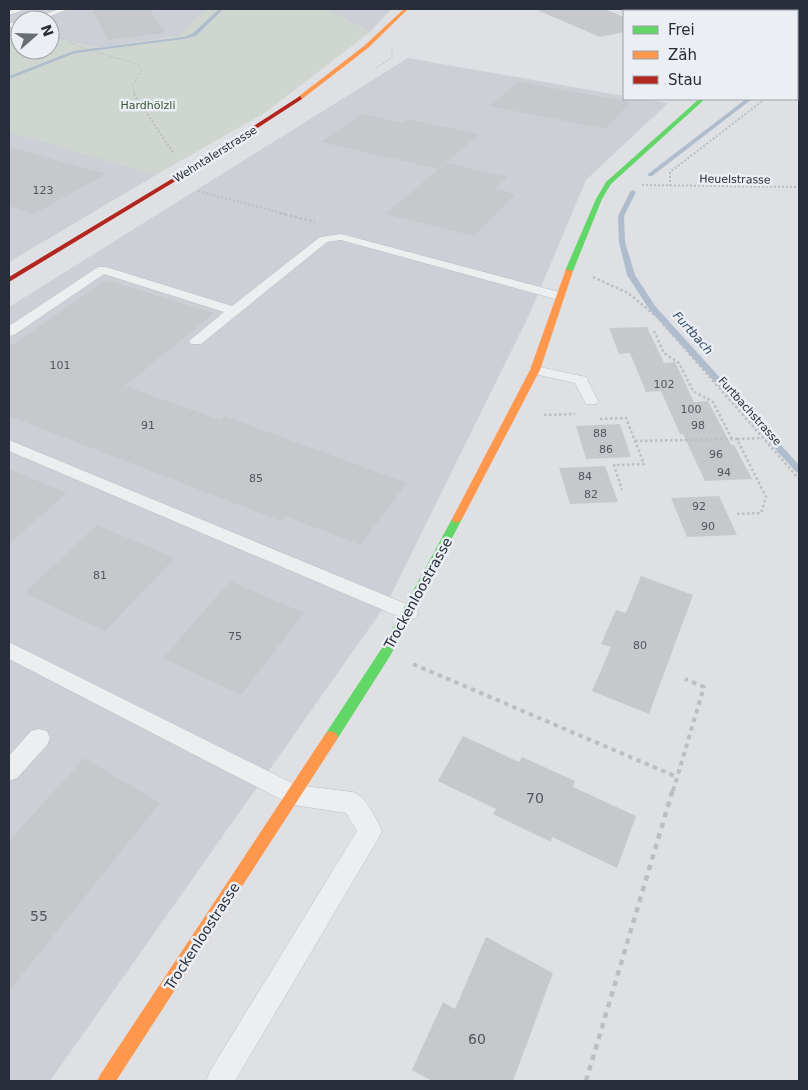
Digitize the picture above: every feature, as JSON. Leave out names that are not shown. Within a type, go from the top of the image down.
[{"type":"street","name":"Wehntalerstrasse","points":[[9,280],[197,166],[308,93],[362,51],[406,9]]},
{"type":"street","name":"Trockenloostrasse","points":[[106,1081],[294,796],[409,613],[513,416],[535,370],[559,296],[599,199],[608,184],[701,100]]},
{"type":"lane","points":[[9,13],[23,9]]},
{"type":"lane","points":[[196,341],[232,310],[324,239],[341,237],[559,296]]},
{"type":"lane","points":[[9,332],[102,270],[232,310]]},
{"type":"lane","points":[[535,370],[581,380],[591,400]]},
{"type":"lane","points":[[9,445],[409,613]]},
{"type":"lane","points":[[9,650],[294,796],[353,803],[370,831],[220,1081]]},
{"type":"lane","points":[[9,771],[39,738]]},
{"type":"path","points":[[60,39],[137,64],[142,69],[133,85],[133,92],[138,104],[156,126],[177,158],[197,166]]},
{"type":"path","name":"Heuelstrasse","points":[[764,100],[670,172],[670,186],[799,187]]},
{"type":"path","name":"Furtbachstrasse","points":[[570,268],[621,288],[637,298],[657,317],[799,479]]},
{"type":"path","points":[[654,331],[664,353],[680,363],[694,391],[713,402],[732,439]]},
{"type":"path","points":[[513,416],[578,414]]},
{"type":"path","points":[[599,419],[626,418],[644,464],[614,465],[622,490]]},
{"type":"path","points":[[635,441],[762,438]]},
{"type":"path","points":[[735,514],[761,513],[766,497],[736,439]]},
{"type":"path","points":[[386,652],[677,777]]},
{"type":"path","points":[[586,1081],[704,687],[685,679]]},
{"type":"shaded area","points":[[9,9],[206,9],[180,36],[97,48],[60,39],[60,10],[10,10],[9,27]]},
{"type":"shaded area","points":[[326,9],[391,9],[370,32]]},
{"type":"shaded area","points":[[408,58],[623,96],[623,100],[648,100],[668,103],[586,180],[530,313],[387,603],[50,1081],[9,1081],[9,307]]},
{"type":"shaded area","points":[[9,131],[156,175],[9,262]]},
{"type":"green space","name":"Hardhölzli","points":[[206,9],[326,9],[370,32],[266,112],[156,175],[9,132],[9,27],[10,60],[60,60],[60,39],[97,48],[180,36]]},
{"type":"building","points":[[92,9],[149,9],[166,33],[108,40]]},
{"type":"building","points":[[535,9],[604,9],[623,17],[623,32],[600,37]]},
{"type":"building","points":[[519,82],[631,102],[605,129],[489,106]]},
{"type":"building","points":[[362,114],[402,123],[407,119],[480,134],[438,169],[321,142]]},
{"type":"building","points":[[9,147],[106,174],[34,214],[9,206]]},
{"type":"building","points":[[446,163],[508,177],[495,189],[516,194],[474,236],[385,214]]},
{"type":"building","points":[[106,280],[214,313],[125,386],[221,420],[225,416],[407,483],[360,545],[285,516],[280,521],[9,416],[9,347]]},
{"type":"building","points":[[647,327],[664,363],[675,362],[694,402],[708,401],[731,445],[734,445],[752,479],[705,481],[683,434],[680,434],[661,391],[646,392],[630,353],[619,354],[609,328]]},
{"type":"building","points":[[620,424],[631,457],[586,459],[576,426]]},
{"type":"building","points":[[605,466],[618,502],[570,504],[559,468]]},
{"type":"building","points":[[9,469],[67,493],[9,544]]},
{"type":"building","points":[[719,496],[737,535],[687,537],[671,498]]},
{"type":"building","points":[[97,525],[175,558],[105,631],[24,593]]},
{"type":"building","points":[[641,576],[693,595],[649,714],[592,691],[611,647],[601,644],[616,610],[626,613]]},
{"type":"building","points":[[230,581],[304,613],[241,695],[163,658]]},
{"type":"building","points":[[463,736],[519,762],[522,757],[575,781],[573,787],[636,816],[617,868],[552,837],[551,842],[493,814],[496,809],[438,781]]},
{"type":"building","points":[[84,758],[160,803],[9,991],[9,841]]},
{"type":"building","points":[[486,937],[553,973],[513,1081],[432,1081],[412,1070],[443,1002],[455,1009]]},
{"type":"waterway","points":[[9,78],[74,52],[184,38],[194,35],[221,9]]},
{"type":"waterway","name":"Furtbach","points":[[650,175],[748,100]]},
{"type":"waterway","name":"Furtbach","points":[[633,192],[621,216],[622,242],[631,275],[652,307],[799,470]]},
{"type":"traffic: fast","points":[[569,271],[599,199],[608,183],[701,100]]},
{"type":"traffic: fast","points":[[331,737],[386,652],[457,519]]},
{"type":"traffic: slow","points":[[300,98],[366,47],[406,9]]},
{"type":"traffic: slow","points":[[457,519],[535,370],[569,271]]},
{"type":"traffic: slow","points":[[106,1081],[331,737]]},
{"type":"traffic: jam","points":[[9,280],[177,178],[300,98]]}]
